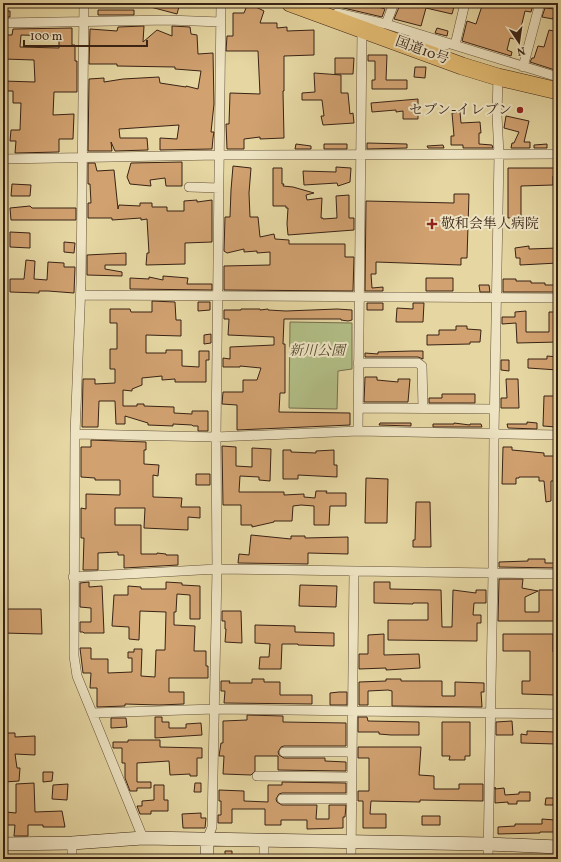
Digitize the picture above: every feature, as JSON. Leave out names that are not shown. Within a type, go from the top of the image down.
[{"type":"highway","name":"国道10号","points":[[290,3],[362,29],[419,46],[498,77],[558,91]]},
{"type":"street","points":[[84,3],[81,295],[75,434],[73,577],[74,665],[77,676],[143,838]]},
{"type":"street","points":[[207,859],[207,840],[212,827],[215,709],[217,569],[216,437],[221,3]]},
{"type":"street","points":[[305,3],[322,6],[386,24],[558,77]]},
{"type":"street","points":[[386,24],[394,3]]},
{"type":"street","points":[[455,45],[465,3]]},
{"type":"street","points":[[523,67],[540,3]]},
{"type":"street","points":[[3,23],[168,20],[221,22]]},
{"type":"street","points":[[386,24],[419,46],[455,45]]},
{"type":"street","points":[[358,431],[362,29]]},
{"type":"street","points":[[488,859],[494,573],[494,434],[499,155],[497,115],[498,77]]},
{"type":"street","points":[[3,159],[219,155],[558,154]]},
{"type":"street","points":[[189,187],[219,188]]},
{"type":"street","points":[[81,295],[558,298]]},
{"type":"street","points":[[358,363],[418,363],[422,366],[422,408]]},
{"type":"street","points":[[358,408],[495,409]]},
{"type":"street","points":[[75,434],[216,437],[358,431],[558,435]]},
{"type":"street","points":[[73,577],[217,569],[558,574]]},
{"type":"street","points":[[351,859],[354,572]]},
{"type":"street","points":[[92,713],[215,709],[558,714]]},
{"type":"street","points":[[284,752],[352,752]]},
{"type":"street","points":[[258,776],[352,777]]},
{"type":"street","points":[[282,799],[352,799]]},
{"type":"street","points":[[3,844],[72,843],[143,838],[351,843],[488,844],[558,848]]},
{"type":"street","points":[[264,841],[264,859]]},
{"type":"street","points":[[72,843],[72,859]]},
{"type":"green space","name":"新川公園","points":[[290,322],[352,323],[352,369],[338,371],[337,409],[289,408]]},
{"type":"building","points":[[143,3],[180,3],[177,14],[143,5]]},
{"type":"building","points":[[248,3],[264,11],[260,23],[277,23],[277,28],[287,27],[287,31],[314,30],[314,55],[284,56],[284,138],[260,139],[260,137],[244,139],[244,149],[227,149],[226,124],[229,124],[230,93],[260,94],[258,51],[226,51],[227,36],[233,36],[233,13],[244,13]]},
{"type":"building","points":[[335,3],[365,3],[385,9],[382,17],[335,6]]},
{"type":"building","points":[[409,3],[455,3],[452,14],[426,8],[421,26],[394,19],[400,5],[409,7]]},
{"type":"building","points":[[483,3],[523,3],[533,5],[531,12],[525,11],[518,40],[510,38],[507,50],[512,52],[511,56],[462,41],[467,21],[476,24]]},
{"type":"building","points":[[545,8],[555,9],[553,19],[542,17]]},
{"type":"building","points":[[98,10],[134,10],[134,15],[98,15]]},
{"type":"building","points":[[3,11],[10,11],[10,17],[3,17]]},
{"type":"building","points":[[144,26],[143,42],[157,30],[172,36],[172,26],[190,27],[191,34],[197,35],[198,54],[213,53],[214,104],[211,132],[214,132],[212,149],[160,150],[160,138],[177,139],[179,125],[119,129],[120,138],[147,138],[148,150],[115,151],[111,142],[112,151],[88,151],[89,79],[104,78],[104,82],[123,79],[159,77],[160,83],[198,89],[201,71],[175,69],[175,67],[89,64],[90,29],[117,31],[118,27]]},
{"type":"building","points":[[72,28],[72,45],[75,45],[75,61],[77,61],[77,92],[54,92],[53,115],[74,114],[73,139],[59,139],[59,152],[15,153],[16,141],[10,141],[11,130],[20,130],[21,103],[13,103],[13,91],[3,91],[3,81],[35,82],[34,60],[4,59],[3,35],[12,35],[13,29]],"holes":[[[21,35],[59,36],[59,48],[20,47]]]},
{"type":"building","points":[[437,28],[448,31],[447,36],[435,33]]},
{"type":"building","points":[[549,30],[558,32],[558,71],[530,62],[532,58],[534,58],[538,46],[544,47]]},
{"type":"building","points":[[368,55],[387,55],[386,80],[407,80],[407,89],[372,89],[372,80],[375,80],[375,61],[368,61]]},
{"type":"building","points":[[335,58],[354,58],[353,74],[335,74]]},
{"type":"building","points":[[415,67],[426,67],[425,78],[414,77]]},
{"type":"building","points":[[314,73],[341,75],[341,93],[348,93],[350,114],[353,113],[354,123],[323,125],[321,116],[324,116],[322,100],[302,100],[302,93],[315,92]]},
{"type":"building","points":[[418,99],[418,119],[403,119],[403,111],[396,112],[396,110],[372,112],[371,103]]},
{"type":"building","points":[[460,112],[461,123],[480,122],[481,133],[479,133],[479,144],[492,145],[493,148],[463,148],[463,145],[451,145],[451,136],[454,136],[452,113]]},
{"type":"building","points":[[506,116],[529,121],[524,142],[530,142],[530,148],[511,148],[512,143],[514,143],[519,132],[504,128]]},
{"type":"building","points":[[367,143],[407,144],[407,148],[367,149]]},
{"type":"building","points":[[296,144],[311,146],[311,149],[295,149]]},
{"type":"building","points":[[324,144],[347,144],[347,149],[324,149]]},
{"type":"building","points":[[547,144],[547,148],[534,148],[534,145]]},
{"type":"building","points":[[443,145],[444,148],[428,148],[427,146]]},
{"type":"building","points":[[182,162],[182,186],[166,186],[165,178],[150,180],[151,186],[130,184],[127,177],[131,163]]},
{"type":"building","points":[[88,163],[95,163],[97,171],[114,170],[118,209],[119,205],[140,206],[140,203],[152,203],[152,207],[167,207],[167,211],[184,211],[184,201],[197,200],[197,202],[212,200],[212,242],[185,243],[185,264],[146,265],[147,253],[149,253],[147,219],[112,220],[112,218],[88,218],[88,203],[91,203],[90,184],[88,184]]},
{"type":"building","points":[[233,166],[251,168],[249,193],[250,217],[258,217],[260,237],[274,234],[275,239],[289,240],[289,244],[345,244],[345,257],[354,257],[353,291],[224,290],[224,266],[270,265],[270,252],[244,252],[244,249],[227,253],[224,251],[225,217],[230,217]]},
{"type":"building","points":[[336,167],[351,168],[350,182],[338,186],[337,183],[304,185],[303,171],[336,172]]},
{"type":"building","points":[[273,168],[282,168],[283,186],[293,187],[314,193],[306,195],[307,200],[322,198],[321,218],[323,219],[337,218],[336,196],[349,195],[349,218],[354,218],[354,230],[288,235],[288,208],[286,208],[286,206],[273,206]]},
{"type":"building","points":[[508,168],[557,168],[557,176],[553,176],[553,185],[521,186],[521,218],[508,218]]},
{"type":"building","points":[[12,184],[31,185],[30,196],[11,196]]},
{"type":"building","points":[[454,194],[469,194],[467,258],[461,258],[461,265],[376,262],[376,274],[371,274],[372,288],[383,287],[383,291],[365,291],[366,201],[454,203]]},
{"type":"building","points":[[30,206],[32,208],[76,208],[76,220],[11,220],[10,208]]},
{"type":"building","points":[[10,232],[30,233],[30,248],[10,247]]},
{"type":"building","points":[[64,242],[75,243],[74,253],[64,252]]},
{"type":"building","points":[[529,246],[529,249],[558,248],[558,263],[520,265],[520,258],[516,258],[515,248]]},
{"type":"building","points":[[126,253],[126,265],[105,265],[105,269],[122,272],[122,276],[87,275],[87,255]]},
{"type":"building","points":[[26,260],[35,261],[34,279],[47,280],[48,262],[64,263],[64,267],[75,267],[74,293],[48,291],[39,291],[39,293],[10,292],[10,279],[24,279]]},
{"type":"building","points":[[163,276],[188,278],[187,284],[212,284],[212,290],[130,289],[130,278],[149,279],[149,277],[163,280]]},
{"type":"building","points":[[426,278],[453,278],[453,291],[426,291]]},
{"type":"building","points":[[503,279],[531,281],[531,283],[545,283],[545,285],[558,285],[558,292],[503,292]]},
{"type":"building","points":[[479,285],[489,285],[490,292],[480,292]]},
{"type":"building","points":[[152,301],[175,302],[176,320],[181,320],[181,336],[146,335],[146,353],[166,353],[166,350],[182,350],[182,366],[199,367],[199,351],[209,351],[209,360],[206,360],[206,382],[175,382],[175,379],[162,380],[162,376],[142,378],[142,385],[132,389],[132,391],[123,390],[123,406],[137,406],[137,404],[144,404],[144,406],[174,407],[174,413],[192,414],[192,411],[208,411],[208,431],[198,431],[198,426],[192,425],[148,425],[148,423],[125,416],[125,424],[116,424],[115,401],[99,401],[98,427],[82,427],[83,379],[95,379],[95,384],[115,383],[115,369],[110,369],[110,349],[117,349],[117,323],[110,323],[110,309],[130,309],[131,312],[152,312]]},
{"type":"building","points":[[198,302],[210,302],[210,310],[198,311]]},
{"type":"building","points":[[367,303],[383,303],[383,310],[367,310]]},
{"type":"building","points":[[413,303],[424,303],[423,322],[396,322],[397,308],[413,309]]},
{"type":"building","points":[[241,309],[286,311],[337,309],[352,310],[352,320],[348,321],[341,319],[284,319],[283,344],[285,344],[285,393],[280,393],[279,412],[350,413],[350,425],[237,430],[237,405],[222,404],[223,392],[243,392],[243,380],[257,380],[261,368],[240,366],[223,367],[223,358],[230,359],[230,347],[274,345],[274,337],[228,335],[229,319],[224,319],[224,310]]},
{"type":"building","points":[[526,311],[526,332],[549,332],[549,312],[558,312],[558,342],[517,343],[516,323],[502,324],[502,317],[515,317],[515,312]]},
{"type":"building","points":[[456,326],[467,326],[467,329],[481,330],[480,342],[470,342],[470,344],[427,345],[427,335],[439,335],[439,330],[456,330]]},
{"type":"building","points":[[211,334],[211,343],[204,344],[204,335]]},
{"type":"building","points":[[423,351],[423,359],[418,357],[365,357],[365,353],[378,354],[378,352]]},
{"type":"building","points":[[547,356],[558,357],[558,370],[528,368],[528,359],[547,359]]},
{"type":"building","points":[[501,360],[509,360],[509,371],[501,370]]},
{"type":"building","points":[[365,377],[377,377],[377,380],[398,382],[398,379],[410,379],[408,402],[364,402]]},
{"type":"building","points":[[506,379],[518,379],[519,408],[501,408],[501,398],[507,398]]},
{"type":"building","points":[[442,394],[475,394],[475,403],[429,403],[429,398],[442,398]]},
{"type":"building","points":[[544,396],[557,396],[556,427],[543,426]]},
{"type":"building","points":[[527,422],[537,423],[537,429],[508,428],[507,424],[527,424]]},
{"type":"building","points":[[380,423],[411,423],[411,426],[379,425]]},
{"type":"building","points":[[454,423],[470,425],[481,424],[482,427],[433,427],[433,424]]},
{"type":"building","points":[[91,440],[146,442],[146,450],[144,450],[144,464],[159,465],[158,476],[153,475],[153,497],[182,498],[181,507],[200,507],[200,518],[188,517],[188,530],[144,528],[145,508],[115,508],[115,525],[141,525],[141,554],[157,553],[178,555],[178,565],[124,568],[124,555],[118,555],[118,552],[98,553],[98,570],[83,570],[84,538],[81,538],[81,508],[86,509],[86,494],[120,495],[120,480],[95,480],[95,478],[81,477],[81,447],[91,447]]},
{"type":"building","points":[[222,446],[236,447],[236,466],[252,467],[252,448],[271,449],[270,481],[259,480],[259,477],[240,476],[239,492],[284,492],[284,495],[304,494],[304,497],[315,498],[316,491],[327,491],[326,493],[346,493],[346,506],[330,506],[329,525],[314,525],[314,506],[301,505],[293,506],[292,521],[274,521],[252,527],[252,525],[241,525],[241,505],[223,505]]},
{"type":"building","points":[[503,447],[512,447],[512,450],[544,453],[544,456],[558,456],[558,481],[551,481],[551,501],[546,502],[544,481],[539,481],[539,477],[519,477],[516,478],[516,484],[502,484]]},
{"type":"building","points":[[283,450],[291,450],[291,452],[316,453],[316,451],[334,450],[334,465],[337,465],[337,477],[298,475],[298,479],[283,479]]},
{"type":"building","points":[[196,474],[210,474],[210,485],[196,485]]},
{"type":"building","points":[[366,478],[388,479],[387,523],[365,523]]},
{"type":"building","points":[[416,502],[430,502],[431,547],[413,547],[413,540],[415,540]]},
{"type":"building","points":[[251,535],[291,539],[291,536],[305,536],[305,538],[348,537],[348,554],[308,553],[308,564],[238,563],[239,554],[249,555]]},
{"type":"building","points":[[528,559],[545,559],[545,563],[558,563],[558,568],[499,567],[499,562],[528,561]]},
{"type":"building","points":[[499,579],[523,579],[522,588],[538,591],[525,597],[525,612],[539,612],[539,590],[557,590],[556,621],[498,621]]},
{"type":"building","points":[[89,582],[89,587],[102,586],[104,633],[80,632],[80,622],[91,622],[91,608],[80,607],[80,583]]},
{"type":"building","points":[[166,582],[200,586],[200,619],[190,619],[190,595],[177,594],[176,612],[174,612],[174,625],[195,626],[194,651],[206,651],[208,678],[169,678],[169,692],[184,692],[184,704],[125,704],[125,706],[97,707],[97,688],[90,688],[91,673],[83,673],[80,648],[91,648],[91,659],[108,659],[108,673],[132,672],[132,658],[128,658],[128,652],[134,652],[134,649],[142,649],[141,676],[155,677],[156,650],[165,650],[166,612],[140,611],[139,640],[129,639],[129,627],[112,626],[114,595],[128,595],[128,586],[141,587],[141,589],[166,589]]},
{"type":"building","points":[[374,582],[390,582],[390,589],[441,590],[442,627],[452,627],[453,590],[476,593],[476,590],[486,590],[486,603],[474,603],[473,615],[481,615],[481,623],[477,623],[477,641],[388,640],[388,620],[428,620],[428,603],[374,603]]},
{"type":"building","points":[[300,585],[337,586],[336,607],[299,606]]},
{"type":"building","points":[[3,609],[41,609],[42,634],[3,633]]},
{"type":"building","points":[[222,611],[241,611],[242,643],[225,642],[226,629],[225,621],[222,621]]},
{"type":"building","points":[[255,625],[295,626],[295,632],[334,633],[334,646],[282,644],[281,669],[259,669],[260,657],[269,657],[270,644],[255,643]]},
{"type":"building","points":[[384,634],[384,655],[419,654],[420,668],[386,670],[386,668],[359,669],[359,654],[368,654],[368,635]]},
{"type":"building","points":[[503,634],[553,634],[553,652],[556,652],[557,661],[556,695],[522,694],[522,681],[530,681],[530,651],[503,651]]},
{"type":"building","points":[[252,679],[264,679],[264,682],[280,682],[280,695],[312,695],[312,704],[224,703],[225,691],[221,691],[221,681],[230,681],[229,683],[252,683]]},
{"type":"building","points":[[386,679],[401,679],[401,681],[442,681],[442,696],[455,696],[455,682],[484,683],[484,692],[481,692],[482,707],[392,706],[392,691],[388,690],[368,691],[368,705],[359,705],[359,682],[386,681]]},
{"type":"building","points":[[347,692],[347,705],[330,705],[330,693]]},
{"type":"building","points":[[247,715],[283,716],[283,722],[346,723],[346,746],[284,746],[281,747],[278,752],[279,755],[284,758],[325,758],[325,761],[346,762],[346,771],[278,770],[278,756],[255,756],[255,771],[251,775],[223,774],[224,756],[219,756],[221,743],[223,743],[223,721],[247,720]]},
{"type":"building","points":[[155,717],[162,717],[162,722],[169,722],[169,728],[186,728],[186,724],[201,723],[202,735],[155,738]]},
{"type":"building","points":[[358,717],[367,717],[368,721],[419,722],[419,735],[391,735],[379,734],[379,732],[358,732]]},
{"type":"building","points":[[111,718],[126,718],[127,727],[111,728]]},
{"type":"building","points":[[512,721],[513,735],[496,735],[496,722]]},
{"type":"building","points":[[442,722],[470,722],[470,756],[465,756],[465,760],[449,760],[450,756],[442,756]]},
{"type":"building","points":[[527,731],[556,732],[556,744],[521,743],[521,734],[527,735]]},
{"type":"building","points":[[4,733],[15,733],[15,737],[35,736],[35,755],[15,754],[17,768],[20,768],[19,781],[4,782]]},
{"type":"building","points":[[128,740],[160,740],[160,747],[202,748],[202,758],[197,758],[197,776],[190,776],[190,774],[170,775],[169,761],[137,763],[137,782],[151,782],[151,788],[137,788],[137,791],[130,791],[125,778],[125,763],[122,763],[122,748],[113,748],[113,742],[128,742]]},
{"type":"building","points":[[358,747],[421,747],[419,775],[434,776],[434,789],[459,789],[459,784],[483,784],[483,801],[371,801],[370,814],[386,814],[386,828],[363,828],[363,801],[358,801],[358,791],[369,791],[369,758],[358,758]]},
{"type":"building","points":[[43,772],[53,772],[52,781],[43,782]]},
{"type":"building","points":[[282,782],[346,783],[346,793],[282,793],[279,794],[276,799],[277,802],[282,805],[317,805],[316,819],[329,819],[329,805],[346,805],[345,817],[343,817],[343,828],[307,829],[307,820],[281,820],[281,825],[265,825],[265,809],[232,809],[232,823],[218,823],[218,815],[221,815],[219,790],[244,791],[244,801],[268,802],[268,785],[282,785]]},
{"type":"building","points":[[34,783],[35,812],[62,811],[65,827],[28,825],[28,836],[14,836],[15,825],[5,825],[6,812],[16,813],[16,784]]},
{"type":"building","points":[[195,783],[201,783],[201,792],[194,792]]},
{"type":"building","points":[[68,784],[67,800],[52,799],[53,785]]},
{"type":"building","points":[[154,785],[164,785],[164,800],[168,800],[168,811],[151,811],[151,814],[140,814],[137,806],[142,806],[142,801],[154,800]]},
{"type":"building","points":[[504,788],[505,795],[519,794],[519,792],[530,792],[530,801],[517,801],[517,804],[508,804],[508,802],[495,803],[495,789]]},
{"type":"building","points":[[546,798],[554,798],[553,805],[545,805]]},
{"type":"building","points":[[201,813],[201,818],[206,818],[205,828],[183,828],[182,814]]},
{"type":"building","points":[[422,816],[440,816],[440,825],[422,825]]},
{"type":"building","points":[[542,819],[555,820],[554,832],[498,834],[498,827],[515,826],[515,824],[542,824]]},
{"type":"building","points":[[225,851],[232,851],[232,859],[225,859]]},
{"type":"place","name":"セブン-イレブン","points":[[520,110]]},
{"type":"place","name":"敬和会隼人病院","points":[[432,224]]}]
